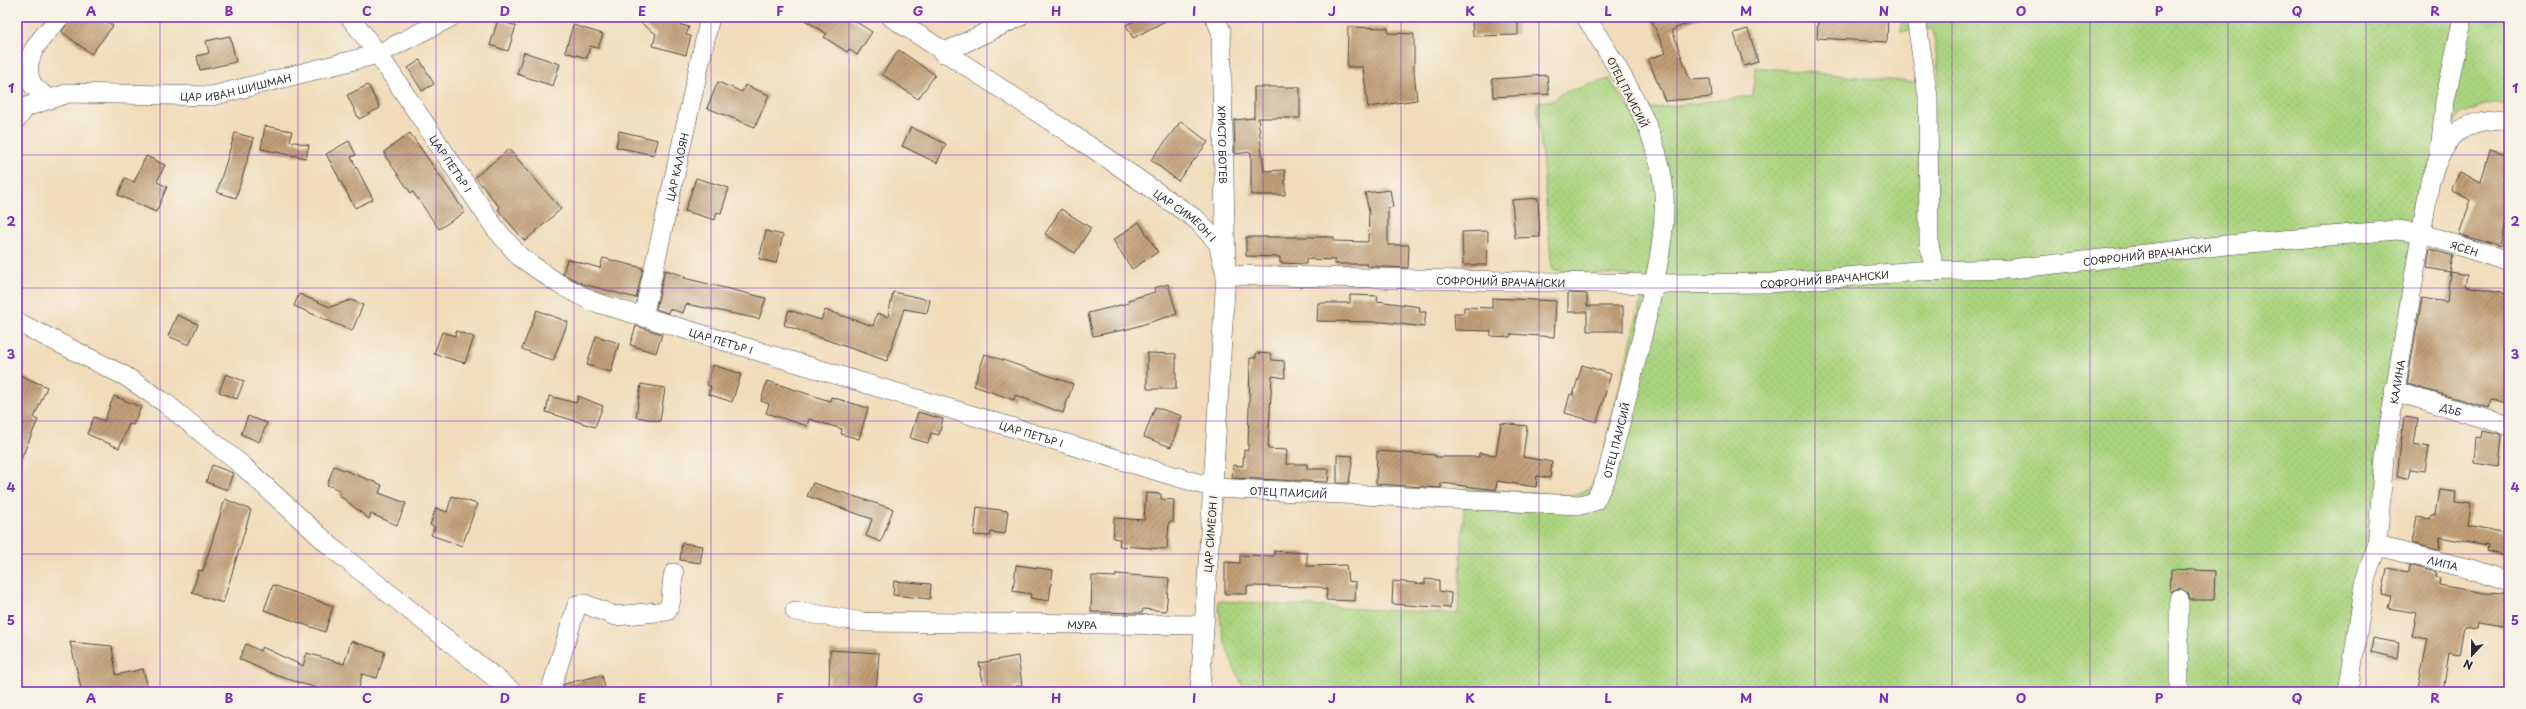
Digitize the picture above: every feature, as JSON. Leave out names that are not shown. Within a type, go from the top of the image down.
[{"type":"street","points":[[48,98],[32,85],[28,66],[32,50],[60,17]]},
{"type":"street","name":"ЦАР ПЕТЪР I","points":[[350,17],[378,54],[495,228],[520,257],[559,284],[591,301],[1214,488]]},
{"type":"street","name":"ЦАР ИВАН ШИШМАН","points":[[17,120],[26,107],[48,98],[68,93],[212,96],[378,54],[451,17]]},
{"type":"street","name":"ЦАР КАЛОЯН","points":[[643,317],[710,17]]},
{"type":"street","name":"ЦАР СИМЕОН I","points":[[891,17],[943,53],[1103,155],[1197,220],[1218,243],[1226,275],[1214,488],[1203,625],[1200,692]]},
{"type":"street","points":[[943,53],[1019,17]]},
{"type":"street","name":"ХРИСТО БОТЕВ","points":[[1215,17],[1221,31],[1226,275]]},
{"type":"street","name":"ОТЕЦ ПАИСИЙ","points":[[1214,488],[1573,504],[1595,501],[1606,478],[1654,284],[1662,232],[1664,192],[1655,150],[1642,116],[1618,68],[1586,17]]},
{"type":"street","points":[[1916,17],[1928,97],[1929,244],[1935,271]]},
{"type":"street","points":[[2440,152],[2445,102],[2463,17]]},
{"type":"street","name":"КАЛИНА","points":[[2348,692],[2366,577],[2377,546],[2384,457],[2420,233],[2430,181],[2440,152],[2455,133],[2475,122],[2509,119]]},
{"type":"street","name":"СОФРОНИЙ ВРАЧАНСКИ","points":[[1226,275],[1654,284],[1771,283],[1935,271],[2011,269],[2397,230],[2420,233]]},
{"type":"street","name":"ЯСЕН","points":[[2420,233],[2509,262]]},
{"type":"street","points":[[17,322],[125,376],[165,403],[244,467],[337,552],[513,692]]},
{"type":"street","name":"ДЪБ","points":[[2394,391],[2509,426]]},
{"type":"street","name":"ЛИПА","points":[[2377,546],[2474,570],[2509,582]]},
{"type":"street","points":[[550,692],[577,605],[585,604],[614,616],[667,611],[671,605],[671,581],[674,573]]},
{"type":"street","points":[[2179,599],[2179,692]]},
{"type":"street","name":"МУРА","points":[[795,611],[863,622],[1203,625]]},
{"type":"shaded area","points":[[75,646],[168,658],[238,663],[276,682],[274,692],[86,692]]},
{"type":"green space","points":[[1902,17],[2509,17],[2509,103],[2491,103],[2462,113],[2435,144],[2348,692],[1246,692],[1230,658],[1224,638],[1218,601],[1458,614],[1465,488],[1572,496],[1591,488],[1598,475],[1647,277],[1552,270],[1537,102],[1555,100],[1559,94],[1609,79],[1631,111],[1753,96],[1755,67],[1940,85],[1933,29],[1901,31]]},
{"type":"building","points":[[71,17],[101,17],[113,26],[91,54],[62,32]]},
{"type":"building","points":[[633,17],[654,17],[689,27],[686,35],[691,36],[686,55],[653,46],[656,34]]},
{"type":"building","points":[[800,17],[849,17],[872,32],[857,55],[849,49],[847,52],[824,37],[827,34]]},
{"type":"building","points":[[1142,17],[1173,17],[1133,38],[1126,25]]},
{"type":"building","points":[[1493,17],[1518,17],[1518,35],[1473,36],[1472,21],[1493,20]]},
{"type":"building","points":[[1650,17],[1701,17],[1672,30],[1690,80],[1710,79],[1712,97],[1665,101],[1648,59],[1666,53]]},
{"type":"building","points":[[1818,17],[1888,17],[1887,42],[1817,38]]},
{"type":"building","points":[[498,20],[516,26],[508,51],[490,45]]},
{"type":"building","points":[[573,25],[603,34],[598,48],[590,46],[587,58],[565,52]]},
{"type":"building","points":[[1348,27],[1388,28],[1388,33],[1414,34],[1414,72],[1417,100],[1368,107],[1363,67],[1347,67]]},
{"type":"building","points":[[1748,29],[1758,62],[1744,66],[1734,33]]},
{"type":"building","points":[[230,36],[236,62],[200,70],[197,56],[209,53],[206,41]]},
{"type":"building","points":[[899,50],[935,75],[918,99],[882,74]]},
{"type":"building","points":[[524,52],[560,64],[553,86],[517,74]]},
{"type":"building","points":[[420,60],[434,84],[422,91],[408,68]]},
{"type":"building","points":[[1547,75],[1549,94],[1493,97],[1492,79]]},
{"type":"building","points":[[718,82],[742,92],[745,85],[769,95],[755,127],[707,108]]},
{"type":"building","points":[[368,85],[380,108],[359,119],[347,95]]},
{"type":"building","points":[[1254,87],[1300,87],[1300,118],[1258,118],[1264,171],[1285,170],[1285,195],[1251,195],[1251,152],[1235,154],[1234,120],[1254,118]]},
{"type":"building","points":[[1181,121],[1208,142],[1178,181],[1151,160]]},
{"type":"building","points":[[265,126],[292,131],[290,141],[309,145],[306,158],[261,149]]},
{"type":"building","points":[[911,127],[946,144],[937,163],[902,146]]},
{"type":"building","points":[[619,131],[658,140],[654,155],[616,147]]},
{"type":"building","points":[[235,133],[254,138],[236,198],[217,192]]},
{"type":"building","points":[[410,133],[465,212],[439,229],[385,156],[385,151]]},
{"type":"building","points":[[349,141],[356,155],[351,157],[373,199],[355,208],[326,154]]},
{"type":"building","points":[[509,149],[561,209],[525,241],[498,210],[500,208],[475,177]]},
{"type":"building","points":[[2490,149],[2509,155],[2509,213],[2501,247],[2459,234],[2471,200],[2453,192],[2452,188],[2460,172],[2481,182]]},
{"type":"building","points":[[146,156],[165,165],[157,182],[167,187],[156,212],[118,195],[125,178],[134,182]]},
{"type":"building","points":[[696,178],[729,188],[721,213],[717,212],[715,220],[685,211]]},
{"type":"building","points":[[1390,190],[1393,207],[1388,208],[1388,245],[1409,245],[1408,268],[1367,266],[1367,264],[1335,264],[1335,260],[1306,259],[1306,264],[1280,263],[1280,257],[1246,256],[1246,237],[1334,237],[1334,241],[1368,242],[1369,212],[1365,193]]},
{"type":"building","points":[[1538,198],[1540,237],[1515,238],[1512,200]]},
{"type":"building","points":[[1061,209],[1091,228],[1075,253],[1045,234]]},
{"type":"building","points":[[1139,222],[1158,252],[1132,269],[1113,240]]},
{"type":"building","points":[[766,231],[783,235],[776,263],[759,259]]},
{"type":"building","points":[[1488,231],[1487,265],[1463,265],[1462,232]]},
{"type":"building","points":[[2430,249],[2453,256],[2450,272],[2427,268]]},
{"type":"building","points":[[603,258],[643,268],[636,298],[583,284],[563,274],[567,259],[600,268]]},
{"type":"building","points":[[665,270],[685,276],[684,278],[766,298],[759,319],[686,304],[683,313],[669,309],[668,313],[656,309]]},
{"type":"building","points":[[2450,272],[2467,275],[2465,286],[2508,293],[2509,403],[2491,400],[2489,408],[2407,384],[2422,298],[2447,302]]},
{"type":"building","points":[[1168,284],[1177,314],[1128,329],[1093,336],[1088,313],[1129,303],[1128,300],[1155,292],[1154,288]]},
{"type":"building","points":[[893,292],[930,300],[927,313],[904,309],[887,361],[784,325],[789,310],[821,320],[825,310],[873,326],[877,313],[888,317]]},
{"type":"building","points":[[1568,293],[1587,294],[1587,306],[1623,306],[1623,331],[1587,331],[1587,312],[1568,312]]},
{"type":"building","points":[[299,294],[330,307],[351,300],[363,305],[352,331],[294,306]]},
{"type":"building","points":[[1350,295],[1378,296],[1377,301],[1420,307],[1419,312],[1426,312],[1424,327],[1383,322],[1317,321],[1318,303],[1350,303]]},
{"type":"building","points":[[1492,298],[1556,301],[1554,337],[1511,334],[1510,337],[1491,336],[1491,331],[1455,330],[1454,313],[1464,313],[1464,307],[1492,308]]},
{"type":"building","points":[[537,310],[568,322],[553,361],[522,349]]},
{"type":"building","points":[[177,315],[198,324],[189,345],[168,336]]},
{"type":"building","points":[[636,326],[662,334],[656,353],[630,345]]},
{"type":"building","points":[[456,331],[474,337],[465,363],[434,354],[442,332],[455,336]]},
{"type":"building","points":[[596,336],[619,343],[611,372],[587,365]]},
{"type":"building","points":[[1147,353],[1176,354],[1176,389],[1147,389]]},
{"type":"building","points":[[1256,353],[1271,354],[1272,360],[1284,361],[1285,378],[1272,376],[1268,449],[1287,450],[1286,464],[1307,464],[1307,469],[1329,469],[1328,482],[1232,478],[1233,465],[1243,466],[1244,450],[1248,451],[1250,358],[1256,358]]},
{"type":"building","points":[[985,354],[1073,384],[1063,413],[1015,395],[1014,400],[974,386]]},
{"type":"building","points":[[713,365],[741,374],[732,402],[708,394],[711,387],[707,385]]},
{"type":"building","points":[[1582,365],[1611,374],[1597,422],[1565,413],[1570,394],[1573,395]]},
{"type":"building","points":[[17,374],[47,387],[34,418],[38,420],[17,468]]},
{"type":"building","points":[[226,374],[244,381],[237,399],[219,392]]},
{"type":"building","points":[[767,381],[830,401],[831,397],[868,408],[859,439],[841,434],[842,429],[809,419],[807,426],[766,413],[769,404],[761,401]]},
{"type":"building","points":[[641,384],[665,388],[660,421],[636,417]]},
{"type":"building","points":[[114,396],[141,407],[133,425],[129,424],[119,448],[87,434],[94,417],[104,421]]},
{"type":"building","points":[[549,396],[576,403],[578,396],[603,406],[595,427],[546,412]]},
{"type":"building","points":[[1155,407],[1182,416],[1171,447],[1144,437]]},
{"type":"building","points":[[918,412],[943,419],[939,435],[931,433],[928,443],[910,438]]},
{"type":"building","points":[[248,416],[267,423],[259,442],[241,434]]},
{"type":"building","points":[[2404,417],[2418,419],[2414,444],[2429,447],[2425,471],[2410,469],[2408,478],[2397,477]]},
{"type":"building","points":[[1501,423],[1527,426],[1523,457],[1552,462],[1550,478],[1537,476],[1536,487],[1497,481],[1496,490],[1441,483],[1441,488],[1376,484],[1377,451],[1435,455],[1435,457],[1479,457],[1479,453],[1496,455]]},
{"type":"building","points":[[2482,431],[2502,435],[2499,467],[2474,463],[2476,437],[2481,438]]},
{"type":"building","points":[[1337,455],[1353,456],[1349,483],[1337,483]]},
{"type":"building","points":[[212,465],[233,473],[227,490],[206,482]]},
{"type":"building","points":[[334,466],[382,485],[379,493],[406,503],[397,525],[371,514],[369,519],[339,495],[340,490],[327,485]]},
{"type":"building","points":[[813,483],[893,509],[881,542],[866,536],[872,519],[807,496]]},
{"type":"building","points":[[2439,490],[2456,492],[2455,502],[2471,504],[2468,525],[2509,534],[2509,557],[2486,551],[2487,546],[2440,537],[2439,550],[2412,543],[2417,517],[2430,519],[2431,515],[2435,515]]},
{"type":"building","points":[[1146,493],[1161,494],[1161,499],[1174,500],[1173,522],[1169,522],[1167,549],[1119,546],[1120,539],[1113,538],[1114,518],[1144,520]]},
{"type":"building","points":[[452,496],[477,504],[462,546],[431,535],[435,527],[430,525],[436,508],[447,512]]},
{"type":"building","points":[[225,499],[251,510],[223,603],[192,593],[199,570],[203,571]]},
{"type":"building","points":[[977,507],[1008,511],[1005,534],[991,532],[990,536],[974,535]]},
{"type":"building","points":[[682,543],[703,546],[700,563],[680,560]]},
{"type":"building","points":[[1274,551],[1307,553],[1307,566],[1346,565],[1348,581],[1356,582],[1355,601],[1326,600],[1327,589],[1319,587],[1247,586],[1247,594],[1225,594],[1225,562],[1240,563],[1240,555],[1274,556]]},
{"type":"building","points":[[1016,565],[1053,570],[1049,601],[1030,598],[1031,594],[1013,591]]},
{"type":"building","points":[[2409,565],[2436,572],[2435,577],[2440,578],[2439,585],[2484,593],[2507,594],[2506,609],[2509,609],[2509,628],[2478,623],[2477,629],[2464,627],[2459,655],[2449,653],[2443,692],[2417,692],[2428,639],[2412,636],[2417,613],[2388,608],[2391,597],[2382,595],[2387,568],[2408,572]]},
{"type":"building","points":[[2171,569],[2215,571],[2214,600],[2190,600],[2188,593],[2179,588],[2170,592]]},
{"type":"building","points":[[1116,574],[1169,578],[1166,611],[1143,609],[1142,613],[1091,612],[1092,576],[1116,577]]},
{"type":"building","points":[[1425,579],[1439,580],[1439,591],[1451,593],[1450,608],[1392,604],[1393,581],[1425,584]]},
{"type":"building","points":[[894,581],[931,584],[930,599],[893,595]]},
{"type":"building","points":[[273,585],[333,606],[325,632],[264,610]]},
{"type":"building","points":[[2373,638],[2399,643],[2397,658],[2371,652]]},
{"type":"building","points":[[351,641],[385,652],[377,678],[362,674],[358,692],[329,692],[275,675],[239,659],[246,644],[260,651],[262,647],[303,666],[307,653],[344,664]]},
{"type":"building","points":[[70,642],[112,646],[116,675],[143,669],[149,692],[82,692]]},
{"type":"building","points":[[830,650],[879,653],[876,692],[829,692]]},
{"type":"building","points":[[1018,656],[1022,685],[1014,687],[1014,692],[985,690],[979,663]]},
{"type":"building","points":[[602,675],[606,692],[562,692],[564,684]]}]
